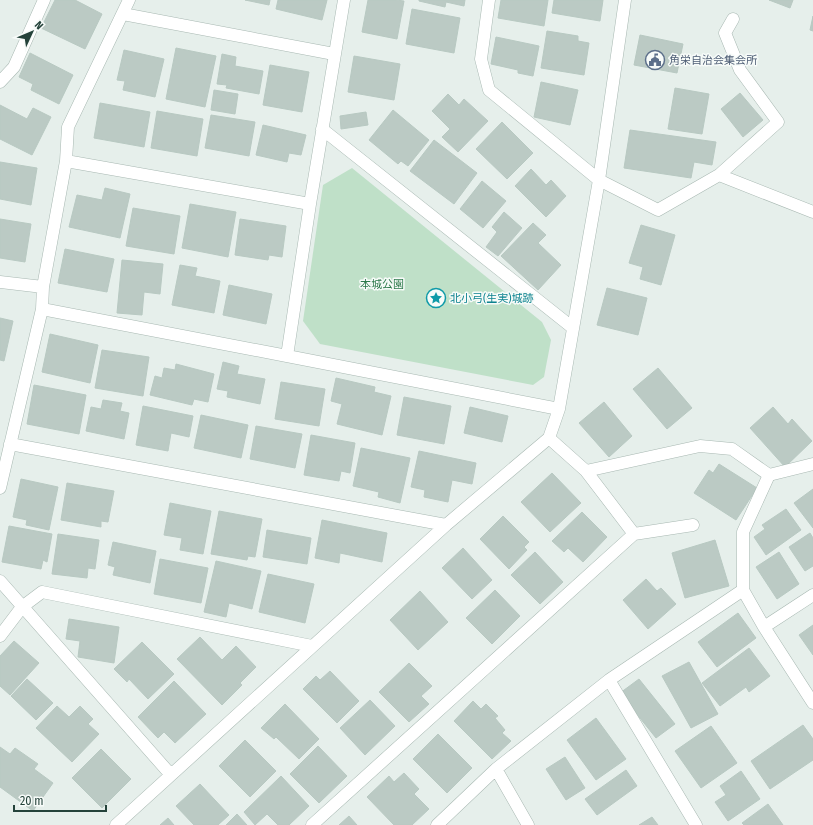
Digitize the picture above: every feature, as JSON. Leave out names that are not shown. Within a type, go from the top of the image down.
[{"type":"street","points":[[0,82],[14,68],[44,0]]},
{"type":"street","points":[[0,488],[42,309],[43,288],[66,161],[68,127],[129,0]]},
{"type":"street","points":[[286,356],[344,0]]},
{"type":"street","points":[[489,0],[481,59],[489,90],[599,180],[658,210],[719,175],[778,122],[740,70],[725,33],[733,19]]},
{"type":"street","points":[[116,825],[446,525],[549,438],[559,409],[599,180],[625,0]]},
{"type":"street","points":[[123,14],[334,54]]},
{"type":"street","points":[[322,128],[573,328]]},
{"type":"street","points":[[66,161],[310,204]]},
{"type":"street","points":[[719,175],[813,212]]},
{"type":"street","points":[[0,282],[43,288]]},
{"type":"street","points":[[42,309],[559,409]]},
{"type":"street","points":[[549,438],[586,471],[634,534]]},
{"type":"street","points":[[10,444],[446,525]]},
{"type":"street","points":[[586,471],[700,446],[732,449],[769,474],[813,464]]},
{"type":"street","points":[[769,474],[743,532],[743,590],[764,627],[809,689],[813,703]]},
{"type":"street","points":[[312,825],[634,534],[693,525]]},
{"type":"street","points":[[0,581],[171,775]]},
{"type":"street","points":[[437,825],[496,770],[609,680],[743,590]]},
{"type":"street","points":[[0,636],[22,607],[42,592],[312,646]]},
{"type":"street","points":[[764,627],[813,595]]},
{"type":"street","points":[[609,680],[696,825]]},
{"type":"street","points":[[496,770],[528,825]]},
{"type":"green space","name":"本城公園","points":[[352,168],[542,322],[551,340],[544,377],[533,385],[320,344],[303,321],[323,185]]},
{"type":"building","points":[[55,0],[75,0],[102,14],[85,49],[41,28]]},
{"type":"building","points":[[245,0],[270,0],[269,5]]},
{"type":"building","points":[[278,0],[327,0],[322,20],[276,9]]},
{"type":"building","points":[[368,0],[404,1],[397,39],[362,32]]},
{"type":"building","points":[[419,0],[465,0],[464,6],[446,2],[445,7]]},
{"type":"building","points":[[501,0],[548,0],[544,26],[498,18]]},
{"type":"building","points":[[554,0],[603,0],[600,21],[552,13]]},
{"type":"building","points":[[769,0],[793,0],[790,8]]},
{"type":"building","points":[[412,9],[460,18],[454,53],[406,44]]},
{"type":"building","points":[[813,16],[813,31],[810,30]]},
{"type":"building","points":[[547,31],[578,36],[578,41],[589,43],[584,75],[541,68]]},
{"type":"building","points":[[640,35],[683,44],[677,73],[634,65]]},
{"type":"building","points":[[496,37],[539,46],[533,76],[518,73],[518,70],[491,64]]},
{"type":"building","points":[[176,48],[216,56],[205,107],[166,99]]},
{"type":"building","points":[[124,50],[164,59],[155,97],[123,90],[125,81],[117,80]]},
{"type":"building","points":[[30,53],[73,75],[59,104],[31,90],[33,84],[19,77]]},
{"type":"building","points":[[222,54],[236,57],[235,66],[263,71],[259,94],[226,88],[227,85],[217,84]]},
{"type":"building","points":[[354,56],[400,64],[394,100],[348,92]]},
{"type":"building","points":[[270,65],[309,72],[302,112],[263,105]]},
{"type":"building","points":[[541,82],[578,90],[570,125],[534,117]]},
{"type":"building","points":[[675,88],[709,94],[702,134],[668,129]]},
{"type":"building","points":[[214,90],[238,94],[235,114],[211,110]]},
{"type":"building","points":[[740,93],[763,120],[743,137],[721,109]]},
{"type":"building","points":[[448,94],[459,105],[464,99],[488,121],[458,152],[442,137],[450,129],[432,111]]},
{"type":"building","points":[[100,103],[150,112],[144,147],[94,138]]},
{"type":"building","points":[[0,105],[27,119],[33,108],[51,117],[32,155],[0,139]]},
{"type":"building","points":[[393,110],[429,140],[408,166],[401,161],[398,164],[369,140]]},
{"type":"building","points":[[157,111],[203,119],[197,156],[151,148]]},
{"type":"building","points":[[366,112],[368,125],[341,129],[340,116]]},
{"type":"building","points":[[211,115],[255,122],[249,156],[205,148]]},
{"type":"building","points":[[502,122],[533,153],[507,179],[476,149]]},
{"type":"building","points":[[263,125],[306,135],[301,155],[289,153],[287,162],[256,155]]},
{"type":"building","points":[[630,130],[716,142],[712,165],[694,162],[691,178],[624,168]]},
{"type":"building","points":[[434,140],[477,173],[454,204],[410,171]]},
{"type":"building","points":[[0,162],[37,168],[31,205],[0,199]]},
{"type":"building","points":[[531,169],[546,185],[551,180],[566,196],[546,217],[515,186]]},
{"type":"building","points":[[482,181],[506,201],[483,228],[460,209]]},
{"type":"building","points":[[105,188],[130,194],[120,238],[69,227],[77,195],[102,200]]},
{"type":"building","points":[[190,204],[236,212],[228,257],[182,248]]},
{"type":"building","points":[[133,208],[180,216],[174,254],[126,246]]},
{"type":"building","points":[[504,212],[522,228],[498,256],[486,247],[497,232],[492,227]]},
{"type":"building","points":[[0,219],[31,224],[25,262],[0,258]]},
{"type":"building","points":[[240,219],[286,226],[282,257],[269,255],[268,260],[235,255]]},
{"type":"building","points":[[533,223],[546,235],[538,243],[561,265],[538,290],[501,256]]},
{"type":"building","points":[[641,225],[675,235],[661,285],[640,279],[643,267],[629,263]]},
{"type":"building","points":[[65,249],[114,259],[107,292],[58,283]]},
{"type":"building","points":[[122,260],[163,264],[160,294],[144,292],[142,315],[117,313]]},
{"type":"building","points":[[180,265],[197,268],[195,276],[220,281],[214,313],[172,305]]},
{"type":"building","points":[[229,285],[272,294],[266,324],[223,315]]},
{"type":"building","points":[[607,288],[647,298],[638,335],[597,325]]},
{"type":"building","points":[[0,318],[13,321],[4,361],[0,360]]},
{"type":"building","points":[[50,334],[98,345],[90,383],[42,372]]},
{"type":"building","points":[[102,350],[149,357],[143,396],[95,388]]},
{"type":"building","points":[[223,362],[239,366],[237,374],[265,379],[260,404],[227,397],[228,391],[217,389]]},
{"type":"building","points":[[176,364],[214,374],[208,402],[194,399],[192,405],[150,395],[155,376],[162,378],[164,368],[175,370]]},
{"type":"building","points":[[658,368],[692,408],[667,429],[633,389]]},
{"type":"building","points":[[336,378],[375,387],[374,392],[391,396],[382,435],[337,424],[342,404],[331,401]]},
{"type":"building","points":[[281,382],[325,389],[319,426],[275,419]]},
{"type":"building","points":[[34,385],[86,395],[79,434],[27,424]]},
{"type":"building","points":[[404,397],[451,406],[444,444],[397,435]]},
{"type":"building","points":[[103,400],[122,403],[120,411],[129,413],[124,439],[86,431],[91,407],[101,409]]},
{"type":"building","points":[[604,402],[632,436],[609,457],[579,423]]},
{"type":"building","points":[[143,406],[193,416],[189,437],[171,433],[168,451],[136,445]]},
{"type":"building","points":[[470,407],[508,416],[502,442],[464,433]]},
{"type":"building","points":[[773,407],[788,424],[792,419],[812,441],[785,467],[750,428]]},
{"type":"building","points":[[201,415],[248,425],[241,458],[194,448]]},
{"type":"building","points":[[256,426],[302,434],[295,468],[250,459]]},
{"type":"building","points":[[311,435],[355,443],[350,473],[341,471],[339,481],[304,475]]},
{"type":"building","points":[[361,448],[410,458],[400,503],[378,497],[379,492],[353,486]]},
{"type":"building","points":[[419,451],[476,463],[472,484],[452,480],[448,502],[424,497],[425,490],[411,487]]},
{"type":"building","points":[[719,464],[757,488],[736,520],[694,493],[709,470],[713,473]]},
{"type":"building","points":[[552,473],[581,503],[550,532],[521,502]]},
{"type":"building","points":[[21,479],[58,487],[49,530],[26,525],[27,520],[13,517]]},
{"type":"building","points":[[67,483],[114,491],[108,522],[101,521],[101,527],[61,520]]},
{"type":"building","points":[[813,489],[813,528],[794,503]]},
{"type":"building","points":[[170,503],[211,511],[203,554],[180,550],[182,538],[164,535]]},
{"type":"building","points":[[786,509],[801,530],[766,555],[754,537],[765,529],[762,525]]},
{"type":"building","points":[[219,511],[262,519],[255,557],[248,556],[247,560],[211,554]]},
{"type":"building","points":[[582,512],[607,537],[583,562],[568,548],[564,552],[552,541]]},
{"type":"building","points":[[503,516],[529,542],[524,547],[527,550],[509,569],[480,539]]},
{"type":"building","points":[[322,520],[387,533],[382,562],[340,553],[339,563],[315,558]]},
{"type":"building","points":[[9,526],[52,534],[47,562],[43,560],[41,569],[2,562]]},
{"type":"building","points":[[267,530],[311,538],[307,564],[263,557]]},
{"type":"building","points":[[810,533],[813,538],[813,566],[805,571],[789,547]]},
{"type":"building","points":[[58,534],[99,540],[95,569],[88,568],[87,578],[52,574]]},
{"type":"building","points":[[715,540],[729,586],[685,598],[672,553]]},
{"type":"building","points":[[113,542],[156,551],[150,583],[113,575],[115,567],[108,565]]},
{"type":"building","points":[[463,548],[492,580],[472,599],[442,568]]},
{"type":"building","points":[[535,552],[563,582],[540,604],[511,575]]},
{"type":"building","points":[[779,552],[799,584],[777,599],[756,567]]},
{"type":"building","points":[[160,559],[208,568],[201,603],[154,594]]},
{"type":"building","points":[[216,561],[261,571],[252,609],[229,603],[226,617],[204,612]]},
{"type":"building","points":[[268,574],[314,584],[305,623],[259,612]]},
{"type":"building","points":[[646,579],[657,591],[661,588],[676,604],[648,629],[623,600]]},
{"type":"building","points":[[495,590],[520,616],[492,644],[466,618]]},
{"type":"building","points":[[420,591],[448,622],[418,650],[390,620]]},
{"type":"building","points":[[738,613],[756,638],[717,667],[698,642]]},
{"type":"building","points":[[69,619],[119,627],[114,663],[78,657],[80,641],[66,639]]},
{"type":"building","points":[[813,625],[813,655],[799,635]]},
{"type":"building","points":[[200,637],[222,660],[236,646],[256,667],[240,683],[242,685],[222,705],[177,659]]},
{"type":"building","points":[[14,641],[39,663],[10,695],[0,686],[0,656]]},
{"type":"building","points":[[142,642],[174,674],[148,699],[129,679],[127,682],[114,669]]},
{"type":"building","points":[[749,648],[770,676],[749,692],[746,687],[720,706],[702,683]]},
{"type":"building","points":[[689,662],[718,714],[691,728],[662,676]]},
{"type":"building","points":[[409,663],[432,686],[421,696],[429,704],[409,722],[379,692]]},
{"type":"building","points":[[330,671],[359,701],[337,723],[303,689],[316,676],[320,680]]},
{"type":"building","points":[[27,679],[53,703],[36,720],[11,696]]},
{"type":"building","points":[[639,679],[675,724],[656,738],[620,693]]},
{"type":"building","points":[[174,681],[206,714],[175,743],[164,732],[158,738],[138,717]]},
{"type":"building","points":[[370,700],[395,726],[365,755],[340,728]]},
{"type":"building","points":[[473,701],[481,709],[486,704],[498,716],[495,718],[505,730],[502,733],[511,741],[492,759],[454,721]]},
{"type":"building","points":[[285,704],[319,739],[299,759],[276,737],[274,739],[261,728]]},
{"type":"building","points":[[57,706],[69,717],[80,706],[93,719],[88,724],[99,734],[72,762],[36,728]]},
{"type":"building","points":[[596,718],[626,759],[596,780],[567,740]]},
{"type":"building","points":[[803,725],[813,739],[813,760],[770,789],[751,761]]},
{"type":"building","points":[[711,726],[737,763],[701,788],[675,751]]},
{"type":"building","points":[[438,734],[472,768],[447,793],[413,759]]},
{"type":"building","points":[[245,740],[276,771],[250,797],[219,766]]},
{"type":"building","points":[[318,746],[347,776],[319,803],[290,774]]},
{"type":"building","points":[[0,747],[10,754],[15,748],[38,764],[34,769],[53,783],[33,811],[0,787]]},
{"type":"building","points":[[101,749],[131,779],[102,808],[72,778]]},
{"type":"building","points":[[565,757],[585,788],[566,800],[546,769]]},
{"type":"building","points":[[626,770],[637,786],[597,815],[585,799]]},
{"type":"building","points":[[741,771],[760,799],[728,821],[715,802],[726,795],[720,786]]},
{"type":"building","points":[[404,773],[419,789],[414,794],[429,809],[412,825],[394,825],[367,797],[389,776],[394,782]]},
{"type":"building","points":[[281,776],[309,806],[289,825],[278,825],[267,814],[255,825],[244,812]]},
{"type":"building","points":[[200,784],[229,815],[218,825],[194,825],[176,806]]},
{"type":"building","points":[[768,804],[783,825],[744,825],[742,823]]},
{"type":"building","points":[[237,814],[247,825],[226,825]]},
{"type":"building","points":[[349,816],[357,825],[339,825]]},
{"type":"building","points":[[652,817],[658,825],[639,825]]},
{"type":"building","points":[[168,818],[174,825],[160,825]]},
{"type":"place","name":"角栄自治会集会所","points":[[655,60]]},
{"type":"place","name":"北小弓(生実)城跡","points":[[436,298]]}]
